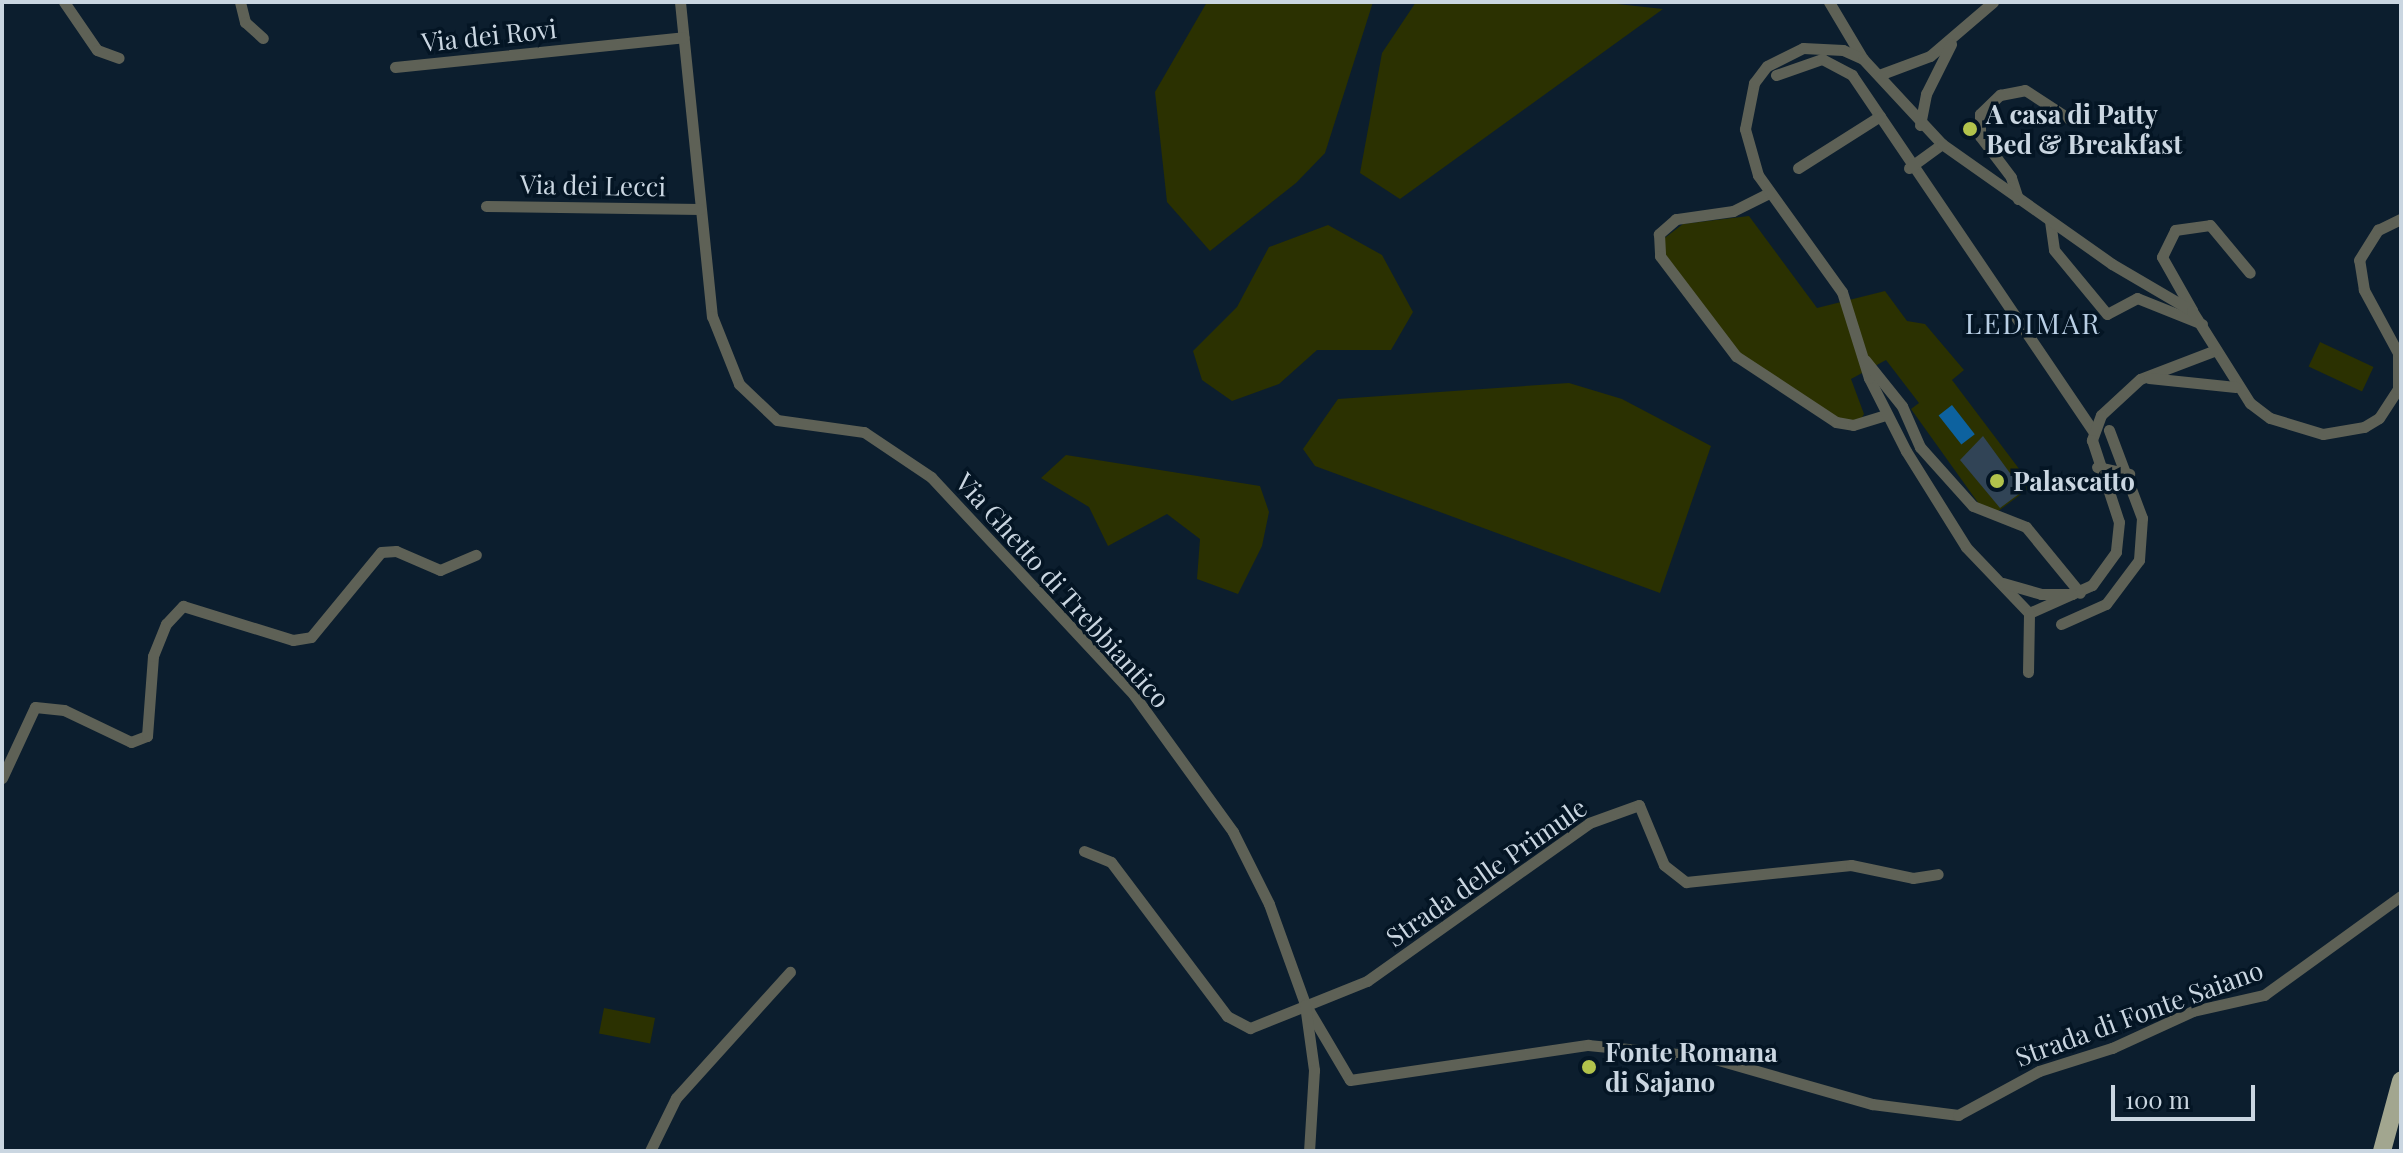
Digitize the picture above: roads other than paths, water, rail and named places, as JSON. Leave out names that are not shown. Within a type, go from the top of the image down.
[{"type":"main road","points":[[2382,1151],[2401,1081]]},
{"type":"street","points":[[64,2],[97,50],[119,58]]},
{"type":"street","points":[[240,2],[245,22],[263,38]]},
{"type":"street","name":"Via Ghetto di Trebbiantico","points":[[680,2],[712,316],[720,347],[751,402],[777,420],[864,432],[931,477],[1009,555],[1075,637],[1134,695],[1233,832],[1269,904],[1305,1004]]},
{"type":"street","points":[[1829,2],[1863,59],[1920,125],[1942,144],[2050,221],[2192,311]]},
{"type":"street","points":[[1879,75],[1905,68],[1954,38],[1993,2]]},
{"type":"street","name":"Via dei Rovi","points":[[395,67],[683,37]]},
{"type":"street","points":[[1920,125],[1926,94],[1954,38]]},
{"type":"street","points":[[1863,59],[1843,50],[1803,48],[1767,66],[1754,83],[1745,129],[1769,193],[1842,292],[1886,415],[1966,547],[2029,613],[2028,672]]},
{"type":"street","points":[[1776,75],[1805,61],[1838,64],[1880,116],[1909,168],[2094,432],[2097,467],[2114,506],[2119,538],[2110,566],[2080,593],[2029,613]]},
{"type":"street","points":[[2018,199],[2011,177],[1980,136],[1980,114],[2000,95],[2025,90],[2071,120]]},
{"type":"street","points":[[1798,168],[1880,116]]},
{"type":"street","points":[[1909,168],[1942,144]]},
{"type":"street","points":[[1769,193],[1733,211],[1676,219],[1659,234],[1660,256],[1736,356],[1836,422],[1853,425],[1886,415]]},
{"type":"street","name":"Via dei Lecci","points":[[486,206],[700,209]]},
{"type":"street","points":[[2250,273],[2210,225],[2175,230],[2162,257],[2236,387],[2270,418],[2323,434],[2345,433],[2379,418],[2401,371],[2390,333],[2364,290],[2359,260],[2378,230],[2401,219]]},
{"type":"street","points":[[2050,221],[2054,250],[2107,314],[2137,298],[2202,324]]},
{"type":"street","points":[[2094,432],[2113,399],[2140,379],[2216,350]]},
{"type":"street","points":[[1865,360],[1902,406],[1920,447],[1973,506],[2026,527],[2080,593]]},
{"type":"street","points":[[2140,379],[2236,387]]},
{"type":"street","points":[[2061,624],[2106,604],[2131,577],[2143,540],[2129,474],[2109,430]]},
{"type":"street","points":[[2097,467],[2129,474]]},
{"type":"street","points":[[2,778],[35,707],[64,710],[131,742],[147,736],[153,656],[166,624],[183,606],[293,640],[311,637],[381,552],[396,551],[440,570],[476,555]]},
{"type":"street","points":[[1999,581],[2041,594],[2080,593]]},
{"type":"street","name":"Strada delle Primule","points":[[1305,1004],[1367,981],[1589,823],[1639,805],[1664,865],[1686,882],[1851,865],[1913,878],[1938,874]]},
{"type":"street","points":[[1084,851],[1111,862],[1237,1025],[1263,1026],[1305,1004],[1314,1070],[1309,1151]]},
{"type":"street","name":"Strada di Fonte Saiano","points":[[1305,1004],[1350,1080],[1588,1045],[1708,1057],[1943,1117],[1974,1109],[2039,1071],[2112,1048],[2193,1011],[2264,995],[2401,896]]},
{"type":"street","points":[[650,1151],[676,1098],[790,972]]},
{"type":"water","points":[[1952,405],[1975,434],[1961,445],[1939,415]]},
{"type":"place","name":"A casa di Patty Bed & Breakfast","points":[[1970,129]]},
{"type":"place","name":"Palascatto","points":[[1997,481]]},
{"type":"place","name":"Fonte Romana di Sajano","points":[[1589,1067]]},
{"type":"district","name":"LEDIMAR","points":[[2033,323]]}]
